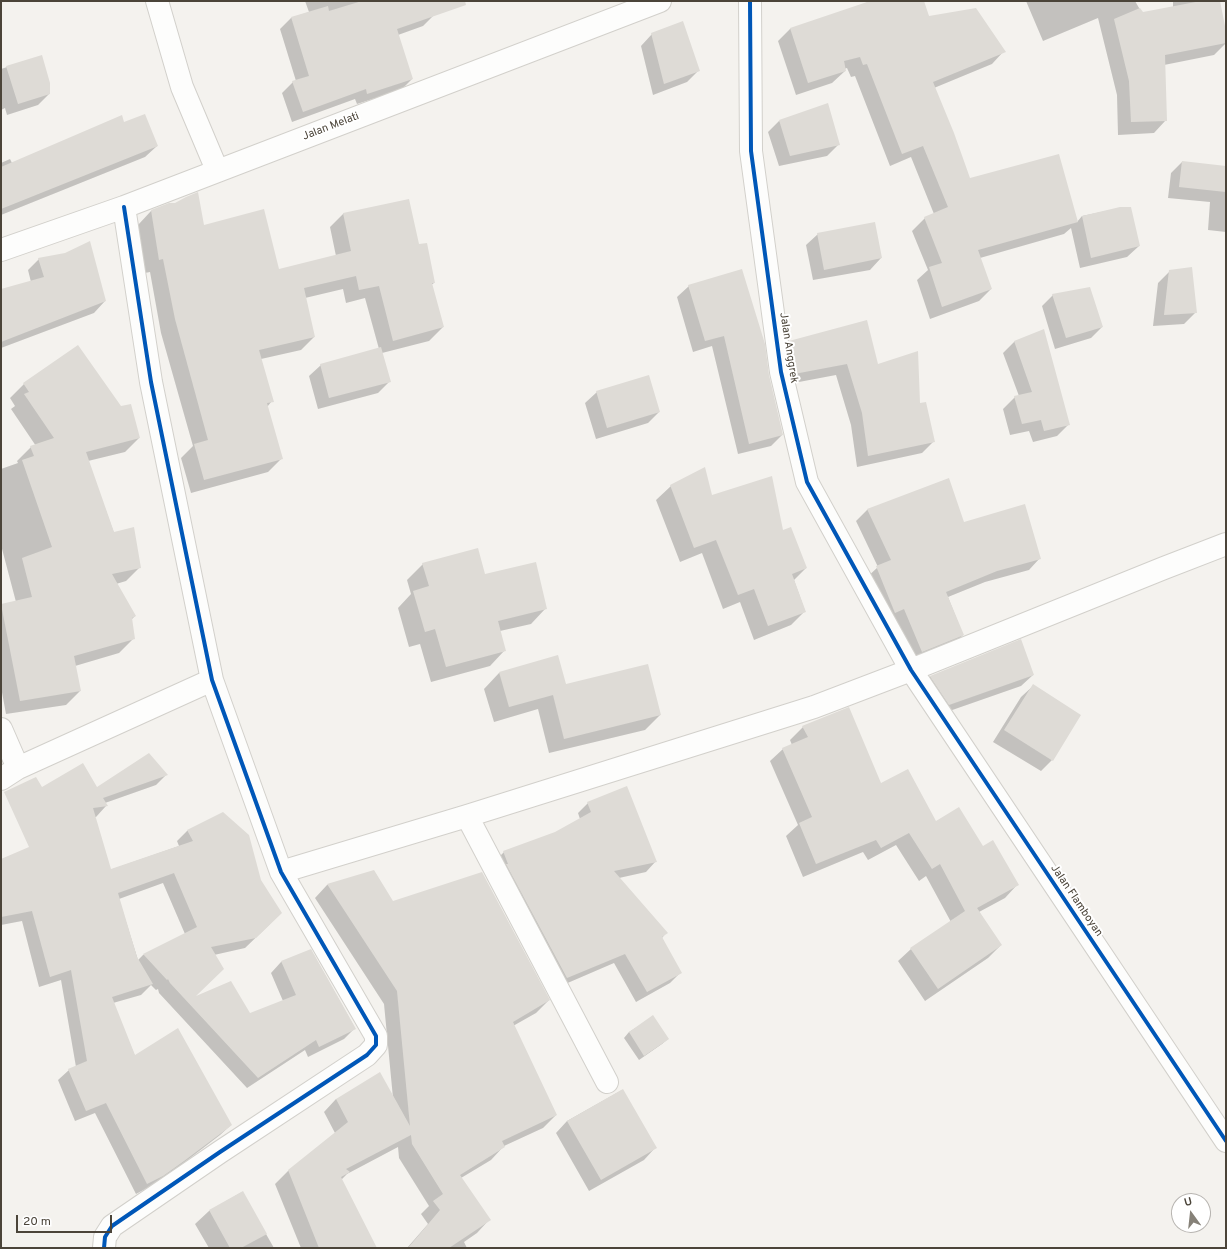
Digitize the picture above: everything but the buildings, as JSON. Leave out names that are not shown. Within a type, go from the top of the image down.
[{"type":"street","points":[[157,1],[182,87],[217,170]]},
{"type":"street","name":"Jalan Melati","points":[[1,250],[124,207],[660,1]]},
{"type":"street","name":"Jalan Anggrek","points":[[750,1],[751,151],[781,372],[807,482],[911,670]]},
{"type":"street","points":[[104,1248],[105,1237],[112,1226],[220,1152],[367,1055],[376,1045],[376,1036],[281,872],[212,680],[151,382],[124,207]]},
{"type":"street","points":[[281,872],[467,816],[814,707],[911,670],[1226,544]]},
{"type":"street","name":"Jalan Flamboyan","points":[[911,670],[1226,1141]]},
{"type":"street","points":[[1,728],[9,774],[212,680]]},
{"type":"street","points":[[467,816],[607,1082]]},
{"type":"cycle path","points":[[750,1],[751,151],[781,372],[807,482],[911,670],[1226,1141]]},
{"type":"cycle path","points":[[104,1248],[105,1237],[112,1226],[220,1152],[367,1055],[376,1045],[376,1036],[281,872],[212,680],[151,382],[124,207]]}]
